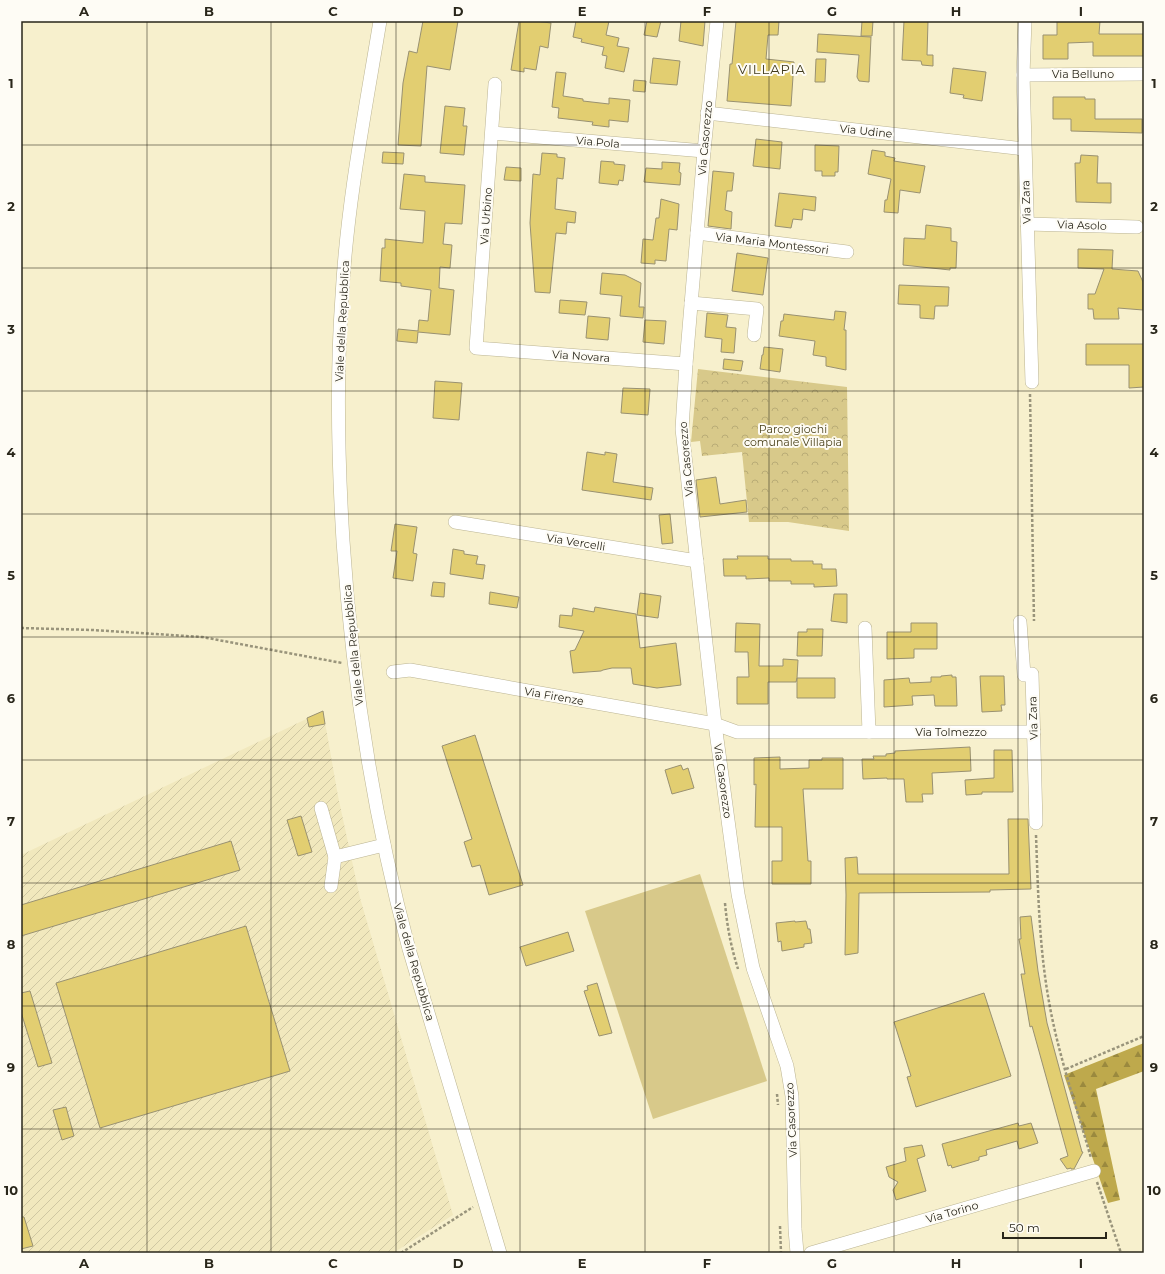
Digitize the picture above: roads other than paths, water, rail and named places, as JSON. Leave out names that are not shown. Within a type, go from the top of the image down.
[{"type":"street","name":"Viale della Repubblica","points":[[380,21],[349,218],[342,294],[338,363],[338,446],[347,600],[366,751],[384,845],[409,949],[500,1253]]},
{"type":"street","name":"Via Casorezzo","points":[[717,21],[704,151],[682,429],[715,724],[738,894],[753,968],[787,1066],[790,1081],[792,1096],[795,1229],[797,1253]]},
{"type":"street","name":"Via Zara","points":[[1025,21],[1023,75],[1024,149],[1032,382]]},
{"type":"street","name":"Via Belluno","points":[[1023,75],[1144,74]]},
{"type":"street","name":"Via Urbino","points":[[476,348],[496,84]]},
{"type":"street","name":"Via Udine","points":[[708,113],[1024,149]]},
{"type":"street","name":"Via Pola","points":[[492,133],[704,151]]},
{"type":"street","name":"Via Asolo","points":[[1027,224],[1137,227]]},
{"type":"street","name":"Via Maria Montessori","points":[[697,233],[847,252]]},
{"type":"street","points":[[691,303],[757,309],[754,335]]},
{"type":"street","name":"Via Novara","points":[[476,348],[686,364]]},
{"type":"street","name":"Via Vercelli","points":[[455,522],[697,561]]},
{"type":"street","name":"Via Zara","points":[[1020,622],[1024,674],[1032,674],[1036,823]]},
{"type":"street","points":[[865,628],[869,732]]},
{"type":"street","name":"Via Firenze","points":[[393,672],[410,670],[715,724]]},
{"type":"street","name":"Via Tolmezzo","points":[[715,724],[737,732],[1034,732]]},
{"type":"street","points":[[321,808],[335,857],[331,886]]},
{"type":"street","points":[[335,857],[384,845]]},
{"type":"street","name":"Via Torino","points":[[811,1253],[1094,1171]]},
{"type":"district","name":"VILLAPIA","points":[[772,69]]},
{"type":"park label","name":"Parco giochi comunale Villapia","points":[[793,435]]}]
